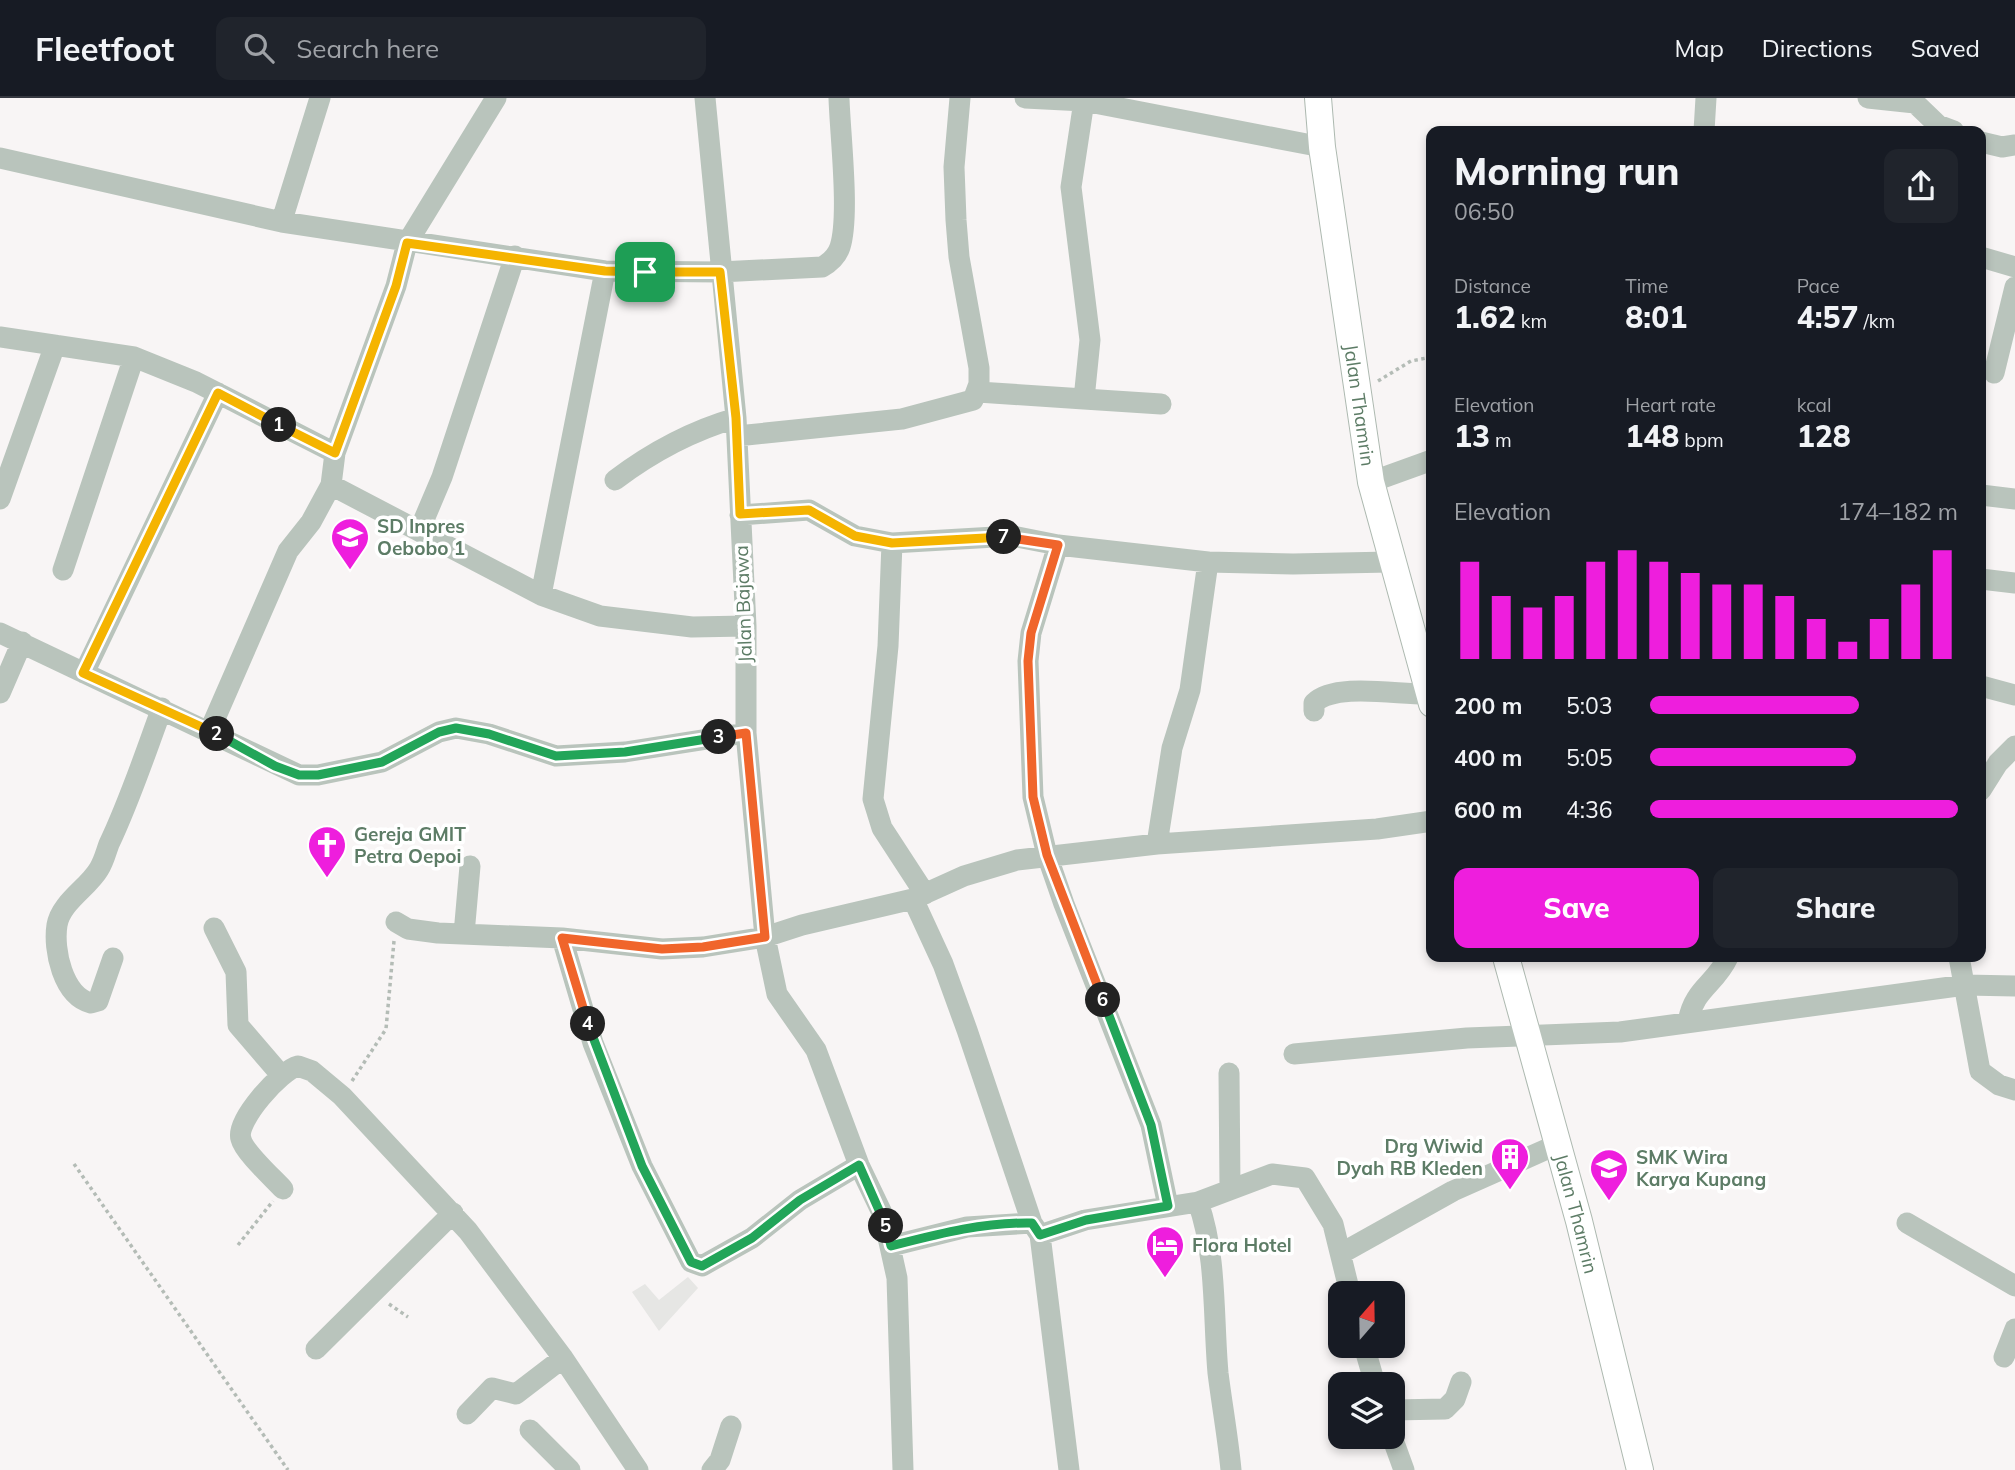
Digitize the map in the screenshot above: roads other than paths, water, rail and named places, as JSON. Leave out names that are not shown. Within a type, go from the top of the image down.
[{"type":"main road","name":"Jalan Thamrin","points":[[1318,98],[1322,147],[1371,482],[1390,562],[1426,685]]},
{"type":"main road","name":"Jalan Thamrin","points":[[1507,962],[1579,1221],[1640,1470]]},
{"type":"street","points":[[283,217],[320,98]]},
{"type":"street","points":[[210,730],[288,551],[311,523],[331,485],[335,453],[396,286],[407,243],[496,98]]},
{"type":"street","name":"Jalan Bajawa","points":[[705,98],[736,427],[746,626],[746,733],[765,937],[777,994],[816,1050],[859,1165],[883,1215],[897,1278],[903,1470]]},
{"type":"street","points":[[0,158],[282,222],[605,271],[720,272],[822,267],[835,257],[841,247],[844,217],[839,98]]},
{"type":"street","points":[[615,480],[640,461],[684,436],[736,427],[902,419],[972,400],[978,391],[979,368],[957,242],[954,167],[960,98]]},
{"type":"street","points":[[1025,98],[1084,102],[1322,147]]},
{"type":"street","points":[[1703,126],[1706,98]]},
{"type":"street","points":[[1868,98],[1916,100],[1941,126]]},
{"type":"street","points":[[1084,102],[1071,187],[1090,340],[1084,399]]},
{"type":"street","points":[[1986,143],[2002,147],[2015,145]]},
{"type":"street","points":[[420,529],[442,477],[515,257]]},
{"type":"street","points":[[1986,258],[2015,267]]},
{"type":"street","points":[[541,595],[605,271]]},
{"type":"street","points":[[1997,373],[2015,287]]},
{"type":"street","points":[[0,337],[134,357],[218,393],[335,453]]},
{"type":"street","points":[[0,499],[55,345]]},
{"type":"street","points":[[63,570],[134,357]]},
{"type":"street","points":[[978,391],[1161,404]]},
{"type":"street","points":[[83,673],[218,393]]},
{"type":"street","points":[[1371,482],[1426,462]]},
{"type":"street","points":[[331,485],[420,529],[469,559],[541,595],[600,616],[692,627],[746,626]]},
{"type":"street","points":[[1986,496],[2015,499]]},
{"type":"street","points":[[740,514],[809,510],[855,536],[892,543],[1012,536],[1058,545],[1208,562],[1390,562]]},
{"type":"street","points":[[892,543],[887,646],[873,799],[882,828],[919,896],[1036,1229],[1069,1470]]},
{"type":"street","points":[[1058,545],[1031,633],[1028,661],[1033,797],[1047,855],[1151,1125],[1168,1206]]},
{"type":"street","points":[[1157,844],[1172,748],[1189,690],[1208,562]]},
{"type":"street","points":[[1986,580],[2015,583]]},
{"type":"street","points":[[0,633],[210,730],[275,766],[299,775],[318,775],[382,762],[439,732],[456,728],[489,734],[556,756],[625,752],[746,733]]},
{"type":"street","points":[[0,693],[22,642]]},
{"type":"street","points":[[1986,687],[2015,695]]},
{"type":"street","points":[[1314,710],[1314,703],[1319,698],[1335,692],[1426,699]]},
{"type":"street","points":[[113,958],[98,1001],[91,1003],[82,1000],[76,996],[58,957],[57,924],[66,908],[100,867],[124,814],[162,708]]},
{"type":"street","points":[[1986,782],[1998,763],[2015,746]]},
{"type":"street","points":[[396,922],[408,929],[464,934],[562,938],[662,949],[703,947],[765,937],[919,896],[964,876],[1047,855],[1157,844],[1377,829],[1426,822]]},
{"type":"street","points":[[464,934],[470,866]]},
{"type":"street","points":[[214,928],[225,945],[236,972],[238,1025],[281,1075]]},
{"type":"street","points":[[562,938],[593,1043],[642,1166],[691,1262],[702,1266],[718,1260],[800,1200],[859,1165]]},
{"type":"street","points":[[1688,1022],[1693,1000],[1722,970],[1726,962]]},
{"type":"street","points":[[1960,962],[1980,1071],[2000,1085],[2015,1090]]},
{"type":"street","points":[[1294,1054],[1467,1038],[1620,1032],[1965,985],[2015,986]]},
{"type":"street","points":[[283,1189],[240,1137],[246,1118],[281,1075],[292,1067],[306,1068],[342,1096],[453,1213],[498,1266],[638,1470]]},
{"type":"street","points":[[1229,1073],[1230,1188]]},
{"type":"street","points":[[1342,1253],[1453,1191],[1556,1145]]},
{"type":"street","points":[[891,1246],[967,1227],[1036,1229],[1198,1202],[1272,1174],[1305,1178],[1323,1205],[1342,1253],[1348,1281]]},
{"type":"street","points":[[1198,1202],[1206,1226],[1217,1316],[1218,1373],[1231,1470]]},
{"type":"street","points":[[316,1349],[453,1213]]},
{"type":"street","points":[[1907,1223],[2015,1286]]},
{"type":"street","points":[[2004,1357],[2015,1329]]},
{"type":"street","points":[[467,1414],[492,1388],[504,1389],[510,1394],[521,1392],[563,1358]]},
{"type":"street","points":[[1405,1410],[1446,1409],[1455,1399],[1461,1382]]},
{"type":"street","points":[[712,1470],[720,1460],[731,1426]]},
{"type":"street","points":[[530,1430],[570,1470]]},
{"type":"street","points":[[1397,1449],[1405,1470]]},
{"type":"place","name":"SD Inpres Oebobo 1","points":[[350,571]]},
{"type":"place","name":"Gereja GMIT Petra Oepoi","points":[[327,879]]},
{"type":"place","name":"Drg Wiwid Dyah RB Kleden","points":[[1510,1191]]},
{"type":"place","name":"SMK Wira Karya Kupang","points":[[1609,1202]]},
{"type":"place","name":"Flora Hotel","points":[[1165,1279]]}]
